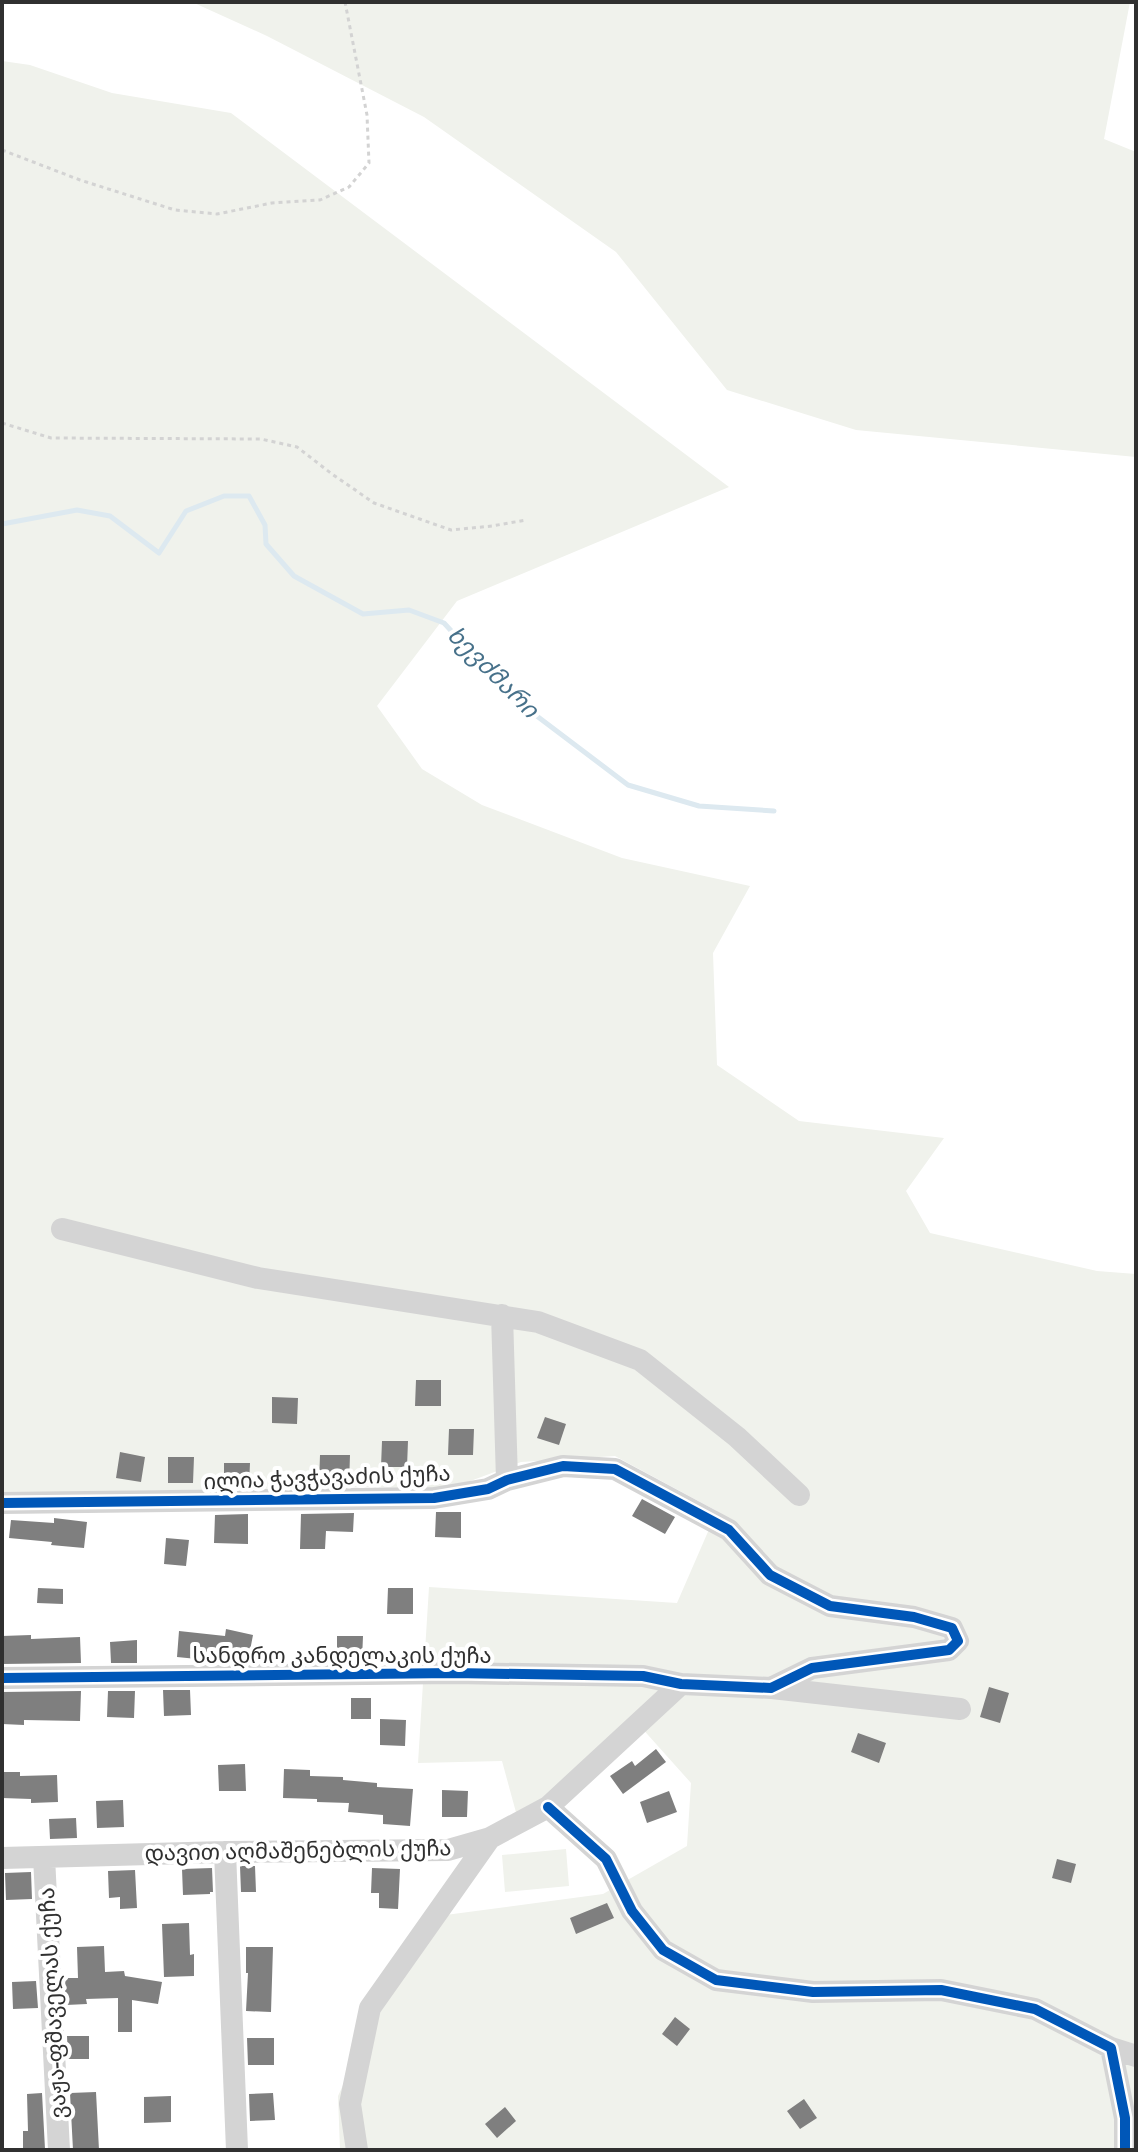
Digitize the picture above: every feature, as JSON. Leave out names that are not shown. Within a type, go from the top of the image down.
[{"type":"street","points":[[62,1229],[258,1278],[538,1322],[640,1360],[737,1437],[799,1495]]},
{"type":"street","points":[[502,1315],[507,1480]]},
{"type":"street","name":"ილია ჭავჭავაძის ქუჩა","points":[[2,1503],[434,1498],[488,1489],[507,1480],[563,1466],[615,1469],[729,1530],[770,1575],[830,1606],[914,1617],[952,1628],[958,1641],[949,1650],[812,1668],[771,1688]]},
{"type":"street","name":"სანდრო კანდელაკის ქუჩა","points":[[2,1678],[454,1673],[643,1676],[681,1684],[771,1688],[960,1709]]},
{"type":"street","name":"დავით აღმაშენებლის ქუჩა","points":[[2,1858],[448,1850],[490,1838],[548,1807],[681,1684]]},
{"type":"street","points":[[548,1807],[606,1859],[632,1911],[663,1950],[716,1980],[813,1992],[941,1990],[1035,2009],[1111,2048],[1136,2056]]},
{"type":"street","points":[[357,2150],[350,2104],[370,2008],[490,1838]]},
{"type":"street","points":[[225,1852],[237,2150]]},
{"type":"street","name":"ვაჟა-ფშაველას ქუჩა","points":[[44,1857],[59,2150]]},
{"type":"street","points":[[1111,2048],[1125,2118],[1125,2150]]},
{"type":"path","points":[[2,150],[80,180],[175,210],[217,214],[272,203],[320,200],[349,187],[369,163],[367,115],[345,2]]},
{"type":"path","points":[[2,423],[51,438],[261,439],[297,447],[374,503],[451,530],[526,520]]},
{"type":"shaded area","points":[[192,2],[1130,2],[1104,139],[1136,152],[1136,457],[856,430],[727,390],[616,252],[424,117],[267,36]]},
{"type":"shaded area","points":[[2,61],[30,65],[112,93],[231,113],[729,487],[457,601],[377,706],[422,769],[482,805],[622,858],[750,886],[713,953],[717,1065],[799,1121],[944,1138],[906,1191],[930,1233],[1097,1271],[1136,1274],[1136,2150],[340,2150],[338,2096],[384,1997],[438,1916],[603,1894],[687,1846],[691,1783],[631,1716],[549,1801],[517,1816],[502,1761],[418,1763],[429,1587],[677,1603],[717,1511],[615,1456],[521,1462],[449,1489],[368,1487],[2,1493]]},
{"type":"shaded area","points":[[566,1849],[569,1886],[505,1892],[502,1855]]},
{"type":"building","points":[[416,1380],[441,1380],[441,1406],[415,1406]]},
{"type":"building","points":[[272,1397],[298,1398],[297,1424],[272,1423]]},
{"type":"building","points":[[545,1417],[566,1424],[559,1445],[537,1438]]},
{"type":"building","points":[[449,1429],[474,1429],[473,1455],[448,1455]]},
{"type":"building","points":[[382,1441],[408,1441],[407,1467],[381,1467]]},
{"type":"building","points":[[120,1452],[145,1457],[141,1482],[116,1478]]},
{"type":"building","points":[[320,1455],[350,1455],[349,1485],[319,1485]]},
{"type":"building","points":[[168,1457],[194,1457],[193,1483],[168,1483]]},
{"type":"building","points":[[224,1463],[250,1463],[249,1486],[224,1486]]},
{"type":"building","points":[[642,1499],[675,1517],[665,1534],[632,1516]]},
{"type":"building","points":[[436,1512],[461,1512],[461,1538],[435,1537]]},
{"type":"building","points":[[354,1513],[353,1532],[326,1531],[325,1549],[300,1549],[301,1514]]},
{"type":"building","points":[[248,1514],[248,1544],[214,1543],[215,1515]]},
{"type":"building","points":[[54,1518],[87,1522],[84,1548],[9,1538],[11,1520],[54,1523]]},
{"type":"building","points":[[166,1538],[189,1540],[186,1566],[164,1564]]},
{"type":"building","points":[[38,1588],[63,1589],[63,1604],[37,1603]]},
{"type":"building","points":[[388,1588],[413,1588],[413,1614],[387,1614]]},
{"type":"building","points":[[226,1629],[253,1635],[248,1661],[198,1651],[197,1659],[177,1657],[179,1631],[225,1636]]},
{"type":"building","points":[[31,1635],[31,1639],[80,1637],[81,1663],[2,1664],[2,1636]]},
{"type":"building","points":[[337,1636],[363,1636],[362,1660],[337,1660]]},
{"type":"building","points":[[137,1640],[137,1663],[111,1663],[110,1642]]},
{"type":"building","points":[[989,1687],[1009,1693],[1000,1723],[980,1717]]},
{"type":"building","points":[[163,1690],[190,1690],[191,1715],[164,1716]]},
{"type":"building","points":[[81,1691],[80,1721],[24,1720],[24,1725],[2,1724],[2,1692]]},
{"type":"building","points":[[108,1691],[135,1691],[134,1718],[107,1717]]},
{"type":"building","points":[[351,1698],[371,1698],[371,1719],[351,1719]]},
{"type":"building","points":[[380,1719],[406,1720],[405,1746],[380,1745]]},
{"type":"building","points":[[858,1733],[886,1743],[879,1763],[851,1752]]},
{"type":"building","points":[[656,1749],[666,1762],[623,1794],[610,1776],[632,1761],[635,1766]]},
{"type":"building","points":[[245,1764],[246,1791],[219,1791],[218,1765]]},
{"type":"building","points":[[284,1769],[310,1770],[310,1776],[343,1777],[343,1780],[377,1783],[377,1787],[413,1789],[410,1826],[383,1824],[383,1815],[348,1812],[349,1803],[283,1798]]},
{"type":"building","points":[[2,1772],[20,1772],[20,1776],[57,1775],[58,1802],[31,1803],[31,1799],[2,1798]]},
{"type":"building","points":[[442,1790],[468,1791],[467,1817],[442,1817]]},
{"type":"building","points":[[669,1791],[677,1812],[647,1823],[640,1802]]},
{"type":"building","points":[[123,1800],[124,1827],[97,1828],[96,1801]]},
{"type":"building","points":[[76,1818],[77,1838],[50,1839],[49,1819]]},
{"type":"building","points":[[1057,1859],[1076,1864],[1071,1883],[1052,1878]]},
{"type":"building","points":[[240,1866],[255,1866],[256,1892],[241,1892]]},
{"type":"building","points":[[212,1868],[213,1892],[183,1895],[182,1869]]},
{"type":"building","points":[[372,1868],[400,1869],[398,1909],[379,1908],[379,1893],[371,1893]]},
{"type":"building","points":[[135,1870],[137,1908],[120,1909],[120,1897],[109,1898],[108,1871]]},
{"type":"building","points":[[31,1872],[32,1899],[6,1900],[5,1873]]},
{"type":"building","points":[[607,1903],[614,1918],[576,1934],[570,1918]]},
{"type":"building","points":[[189,1923],[194,1976],[164,1977],[162,1924]]},
{"type":"building","points":[[104,1946],[105,1972],[124,1971],[125,1976],[162,1982],[158,2004],[132,2000],[132,2032],[118,2032],[118,1998],[86,1999],[87,2004],[66,2005],[64,1978],[78,1978],[77,1947]]},
{"type":"building","points":[[246,1947],[273,1947],[271,2012],[246,2011]]},
{"type":"building","points":[[36,1981],[38,2008],[13,2009],[12,1982]]},
{"type":"building","points":[[675,2017],[690,2029],[677,2046],[662,2034]]},
{"type":"building","points":[[67,2036],[89,2036],[89,2059],[68,2059]]},
{"type":"building","points":[[247,2038],[274,2038],[274,2065],[248,2065]]},
{"type":"building","points":[[96,2092],[99,2150],[73,2150],[70,2093]]},
{"type":"building","points":[[42,2093],[45,2149],[23,2149],[23,2131],[28,2131],[27,2094]]},
{"type":"building","points":[[273,2093],[275,2120],[250,2121],[249,2094]]},
{"type":"building","points":[[171,2096],[171,2122],[144,2123],[144,2097]]},
{"type":"building","points":[[804,2099],[817,2118],[800,2129],[787,2111]]},
{"type":"building","points":[[505,2107],[516,2121],[497,2138],[485,2124]]},
{"type":"waterway","name":"ხევძმარი","points":[[2,524],[77,510],[110,516],[159,553],[186,511],[224,496],[249,496],[265,525],[266,544],[294,576],[363,614],[409,610],[444,623],[513,698],[628,785],[699,806],[774,811]]},
{"type":"cycle path","points":[[2,1503],[434,1498],[488,1489],[507,1480],[563,1466],[615,1469],[729,1530],[770,1575],[830,1606],[914,1617],[952,1628],[958,1641],[949,1650],[812,1668],[771,1688],[681,1684],[643,1676],[454,1673],[2,1678]]},
{"type":"cycle path","points":[[548,1807],[606,1859],[632,1911],[663,1950],[716,1980],[813,1992],[941,1990],[1035,2009],[1111,2048],[1125,2118],[1125,2150]]}]
